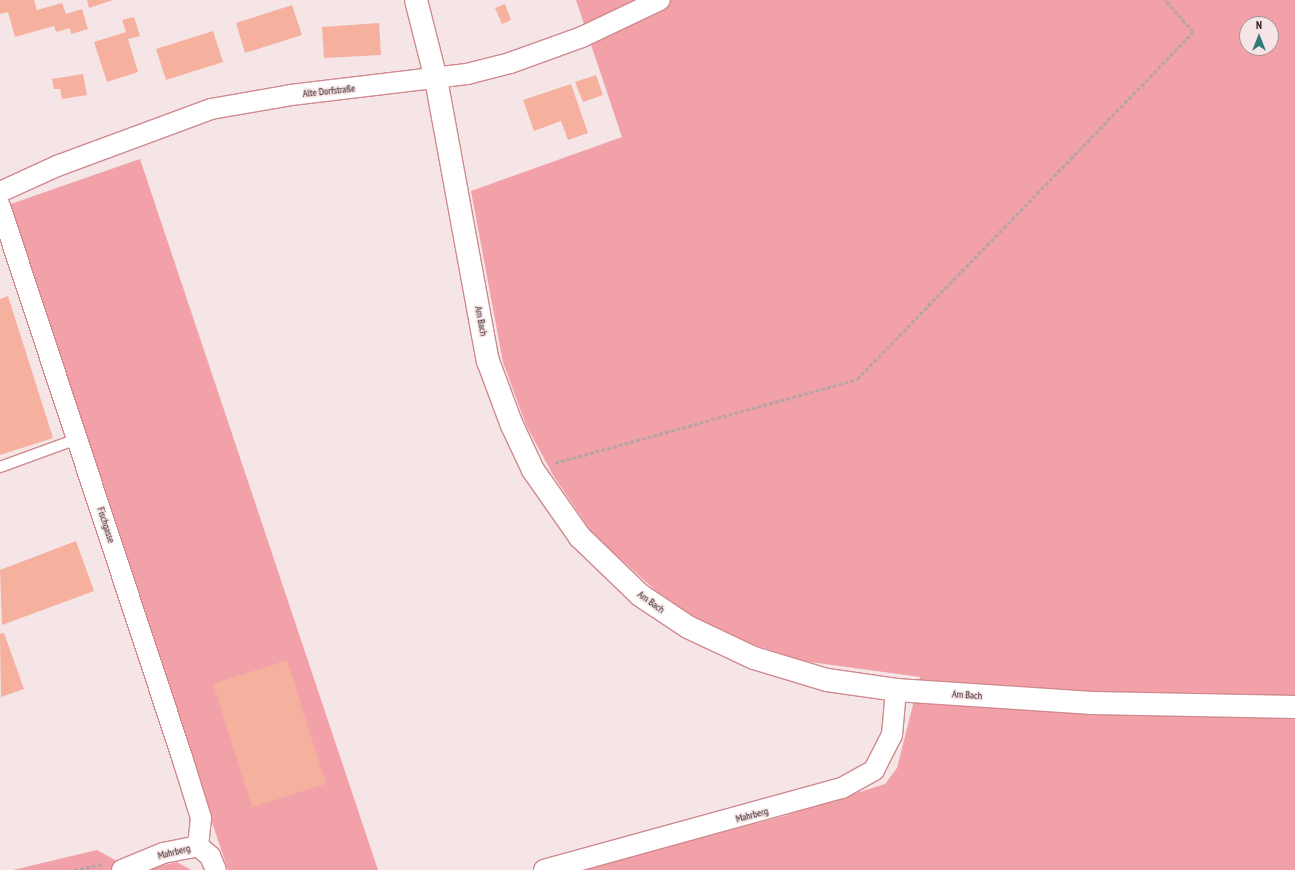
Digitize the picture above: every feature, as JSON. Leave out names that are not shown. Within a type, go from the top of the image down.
[{"type":"street","name":"Am Bach","points":[[416,0],[436,79],[488,361],[533,470],[580,537],[640,595],[688,627],[754,658],[826,680],[896,690],[1093,703],[1295,707]]},
{"type":"street","name":"Alte Dorfstraße","points":[[0,192],[57,166],[211,109],[291,95],[436,79],[510,63],[582,37],[660,0]]},
{"type":"street","name":"Fischgasse","points":[[0,206],[6,241],[77,439],[196,804],[201,831],[198,846]]},
{"type":"street","name":"Mahrberg","points":[[544,870],[842,788],[874,770],[892,735],[896,690]]},
{"type":"street","name":"Mahrberg","points":[[122,870],[163,853],[198,846],[210,856],[216,870]]},
{"type":"lane","points":[[0,466],[77,439]]},
{"type":"path","points":[[533,470],[857,379],[1193,32],[1165,0]]},
{"type":"path","points":[[74,870],[98,862],[122,870]]},
{"type":"shaded area","points":[[576,0],[1295,0],[1295,870],[580,870],[784,816],[885,784],[897,768],[920,677],[803,661],[734,638],[693,616],[656,591],[593,534],[553,475],[526,425],[503,362],[471,191],[622,137]]},
{"type":"shaded area","points":[[140,159],[378,870],[228,870],[5,206]]},
{"type":"shaded area","points":[[97,850],[133,870],[13,870]]},
{"type":"shaded area","points":[[177,862],[191,870],[143,870]]},
{"type":"building","points":[[0,0],[34,0],[37,10],[62,3],[66,14],[82,9],[88,29],[71,34],[70,28],[56,32],[54,26],[15,37],[8,12],[0,14]]},
{"type":"building","points":[[87,0],[113,0],[89,8]]},
{"type":"building","points":[[505,4],[511,20],[502,24],[495,8]]},
{"type":"building","points":[[292,5],[302,35],[245,53],[236,23]]},
{"type":"building","points":[[134,17],[140,36],[128,39],[138,72],[107,82],[94,42],[126,32],[122,20]]},
{"type":"building","points":[[379,23],[381,55],[324,58],[322,27]]},
{"type":"building","points":[[213,31],[223,62],[166,80],[156,49]]},
{"type":"building","points":[[83,74],[87,95],[62,99],[60,89],[54,89],[52,79]]},
{"type":"building","points":[[596,75],[603,95],[583,102],[575,82]]},
{"type":"building","points":[[571,84],[588,133],[568,140],[561,121],[534,131],[523,100]]},
{"type":"building","points":[[8,296],[53,438],[0,455],[0,299]]},
{"type":"building","points":[[76,541],[94,591],[2,625],[0,570]]},
{"type":"building","points":[[4,633],[24,689],[1,697],[0,634]]},
{"type":"building","points":[[287,660],[326,784],[252,807],[213,684]]}]
